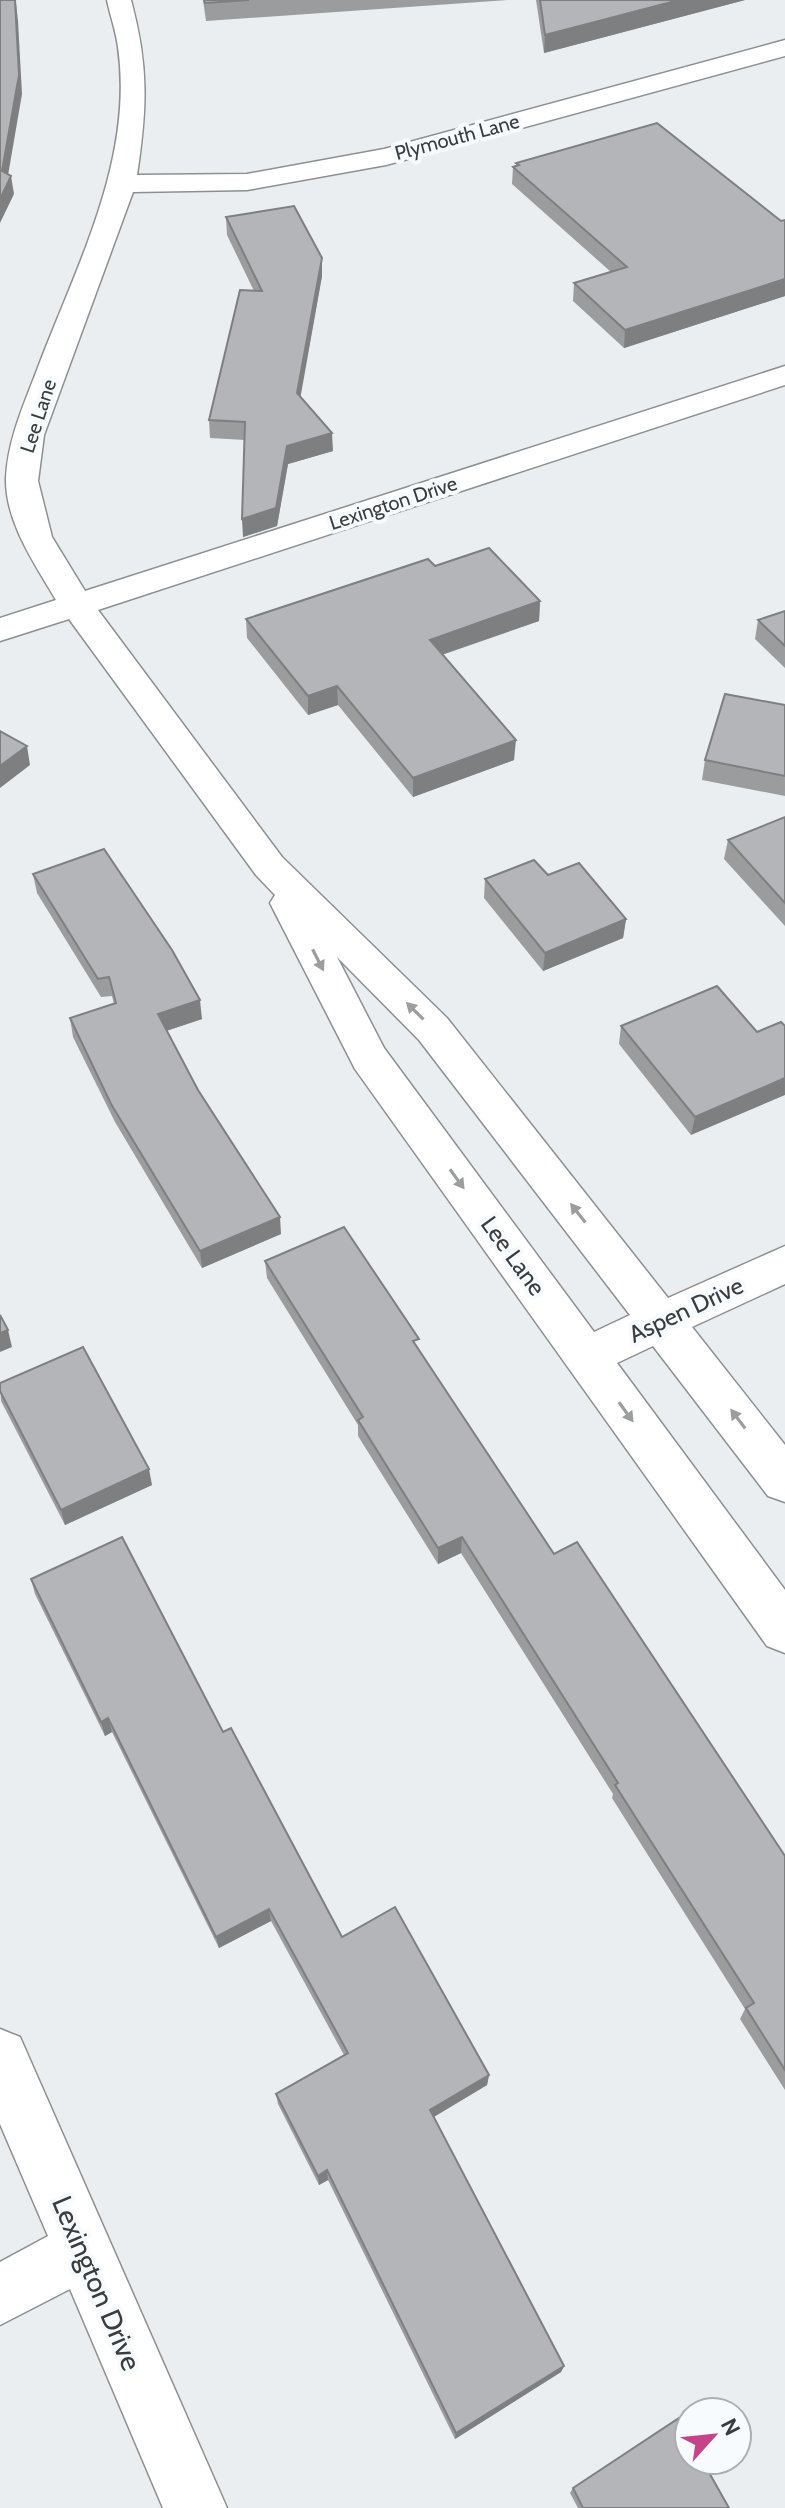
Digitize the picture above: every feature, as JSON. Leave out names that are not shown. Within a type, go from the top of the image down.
[{"type":"street","name":"Lee Lane","points":[[119,0],[131,47],[130,134],[122,184],[28,435],[22,481],[35,537],[77,606],[269,866],[433,1029],[785,1481]]},
{"type":"street","name":"Plymouth Lane","points":[[122,184],[247,182],[386,157],[785,48]]},
{"type":"street","name":"Lexington Drive","points":[[0,630],[785,375]]},
{"type":"street","name":"Lee Lane","points":[[269,866],[369,1058],[785,1630]]},
{"type":"street","name":"Aspen Drive","points":[[586,1356],[785,1264]]},
{"type":"street","name":"Lexington Drive","points":[[0,2057],[195,2508]]},
{"type":"street","points":[[0,2295],[83,2249]]},
{"type":"building","points":[[0,0],[15,0],[19,75],[2,171],[11,176],[0,199]]},
{"type":"building","points":[[204,0],[249,0],[205,3]]},
{"type":"building","points":[[540,0],[679,0],[545,35]]},
{"type":"building","points":[[657,123],[781,221],[785,220],[785,279],[625,330],[574,283],[627,267],[513,167],[519,165],[516,163]]},
{"type":"building","points":[[294,206],[322,258],[297,393],[332,433],[287,446],[276,508],[242,519],[245,422],[209,420],[240,290],[262,291],[226,217]]},
{"type":"building","points":[[489,548],[540,601],[430,640],[516,740],[413,778],[337,686],[308,696],[246,619],[428,559],[435,566]]},
{"type":"building","points":[[785,611],[785,646],[758,620]]},
{"type":"building","points":[[725,694],[785,705],[785,776],[705,760]]},
{"type":"building","points":[[0,731],[27,746],[0,766]]},
{"type":"building","points":[[785,817],[785,903],[728,840]]},
{"type":"building","points":[[104,849],[172,950],[200,1000],[158,1014],[198,1090],[280,1217],[200,1251],[111,1104],[70,1018],[116,1003],[109,977],[98,979],[33,874]]},
{"type":"building","points":[[534,860],[548,875],[579,863],[626,919],[545,953],[485,879]]},
{"type":"building","points":[[717,986],[757,1032],[781,1022],[785,1026],[785,1078],[695,1117],[621,1026]]},
{"type":"building","points":[[344,1227],[419,1339],[413,1341],[554,1554],[577,1542],[785,1856],[785,2070],[746,2008],[754,2003],[462,1537],[438,1548],[358,1420],[363,1417],[265,1261]]},
{"type":"building","points":[[0,1315],[8,1330],[0,1333]]},
{"type":"building","points":[[83,1347],[149,1469],[61,1510],[0,1391],[0,1383]]},
{"type":"building","points":[[122,1537],[223,1732],[231,1728],[342,1937],[395,1907],[489,2075],[430,2110],[564,2366],[456,2433],[327,2170],[318,2176],[276,2094],[348,2053],[269,1909],[216,1937],[108,1718],[101,1722],[31,1579]]},
{"type":"building","points":[[673,2422],[673,2476],[711,2476],[729,2508],[583,2508],[573,2488]]}]
